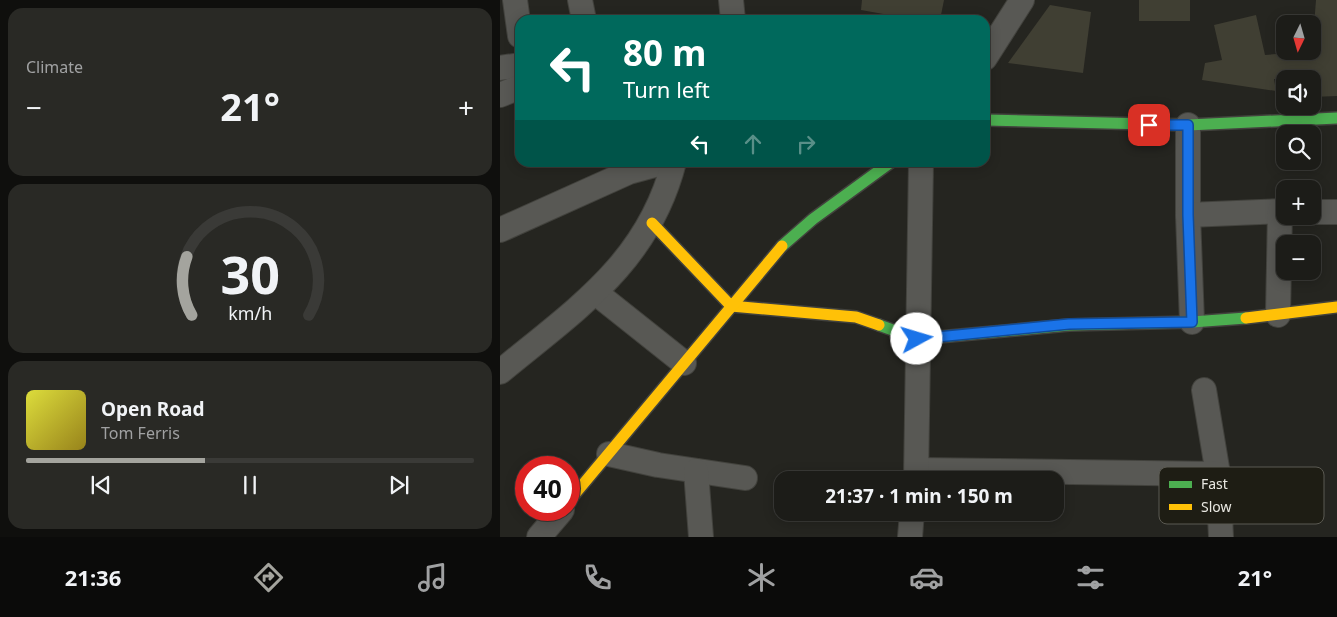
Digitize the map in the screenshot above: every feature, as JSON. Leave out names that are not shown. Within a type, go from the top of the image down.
[{"type":"street","points":[[515,0],[517,15]]},
{"type":"street","points":[[580,0],[583,15]]},
{"type":"street","points":[[731,0],[732,15]]},
{"type":"street","points":[[990,50],[1022,0]]},
{"type":"street","points":[[500,68],[515,66]]},
{"type":"street","points":[[500,95],[515,90]]},
{"type":"street","points":[[990,120],[1188,125],[1337,118]]},
{"type":"street","points":[[1188,125],[1188,215],[1192,322]]},
{"type":"street","points":[[500,230],[629,172],[648,167]]},
{"type":"street","points":[[500,372],[596,293],[630,256],[652,223],[667,190],[673,167]]},
{"type":"street","points":[[580,488],[781,247],[813,219],[884,167]]},
{"type":"street","points":[[916,471],[921,167]]},
{"type":"street","points":[[1188,215],[1276,211]]},
{"type":"street","points":[[1321,212],[1337,212]]},
{"type":"street","points":[[652,223],[731,306],[856,317],[917,339],[1069,324],[1192,322],[1278,315],[1337,307]]},
{"type":"street","points":[[1278,315],[1281,225]]},
{"type":"street","points":[[596,293],[684,363]]},
{"type":"street","points":[[1204,390],[1217,467]]},
{"type":"street","points":[[609,454],[658,465],[745,478]]},
{"type":"street","points":[[696,471],[700,537]]},
{"type":"street","points":[[1064,475],[1159,474]]},
{"type":"street","points":[[539,537],[553,521]]},
{"type":"street","points":[[910,537],[911,521]]},
{"type":"street","points":[[1220,524],[1221,537]]},
{"type":"building","points":[[862,0],[944,0],[941,15],[889,15],[861,10]]},
{"type":"building","points":[[1139,0],[1190,0],[1190,21],[1139,21]]},
{"type":"building","points":[[1316,0],[1337,0],[1337,96],[1321,97],[1321,70],[1276,70],[1276,79],[1274,79],[1276,91],[1202,80],[1205,63],[1222,60],[1214,25],[1256,15],[1265,55],[1276,54],[1276,60],[1321,60],[1321,15],[1315,15]]},
{"type":"building","points":[[1050,5],[1091,12],[1083,73],[1008,63]]},
{"type":"traffic: fast","points":[[990,120],[1188,125],[1337,118]]},
{"type":"traffic: fast","points":[[782,246],[813,219],[884,167]]},
{"type":"traffic: fast","points":[[879,325],[917,339],[1069,325],[1192,322],[1246,318]]},
{"type":"traffic: slow","points":[[652,223],[731,306],[856,317],[879,325]]},
{"type":"traffic: slow","points":[[580,488],[782,246]]},
{"type":"traffic: slow","points":[[1246,318],[1337,307]]},
{"type":"route","points":[[917,339],[1069,324],[1192,322],[1188,215],[1188,125],[1149,125]]}]
